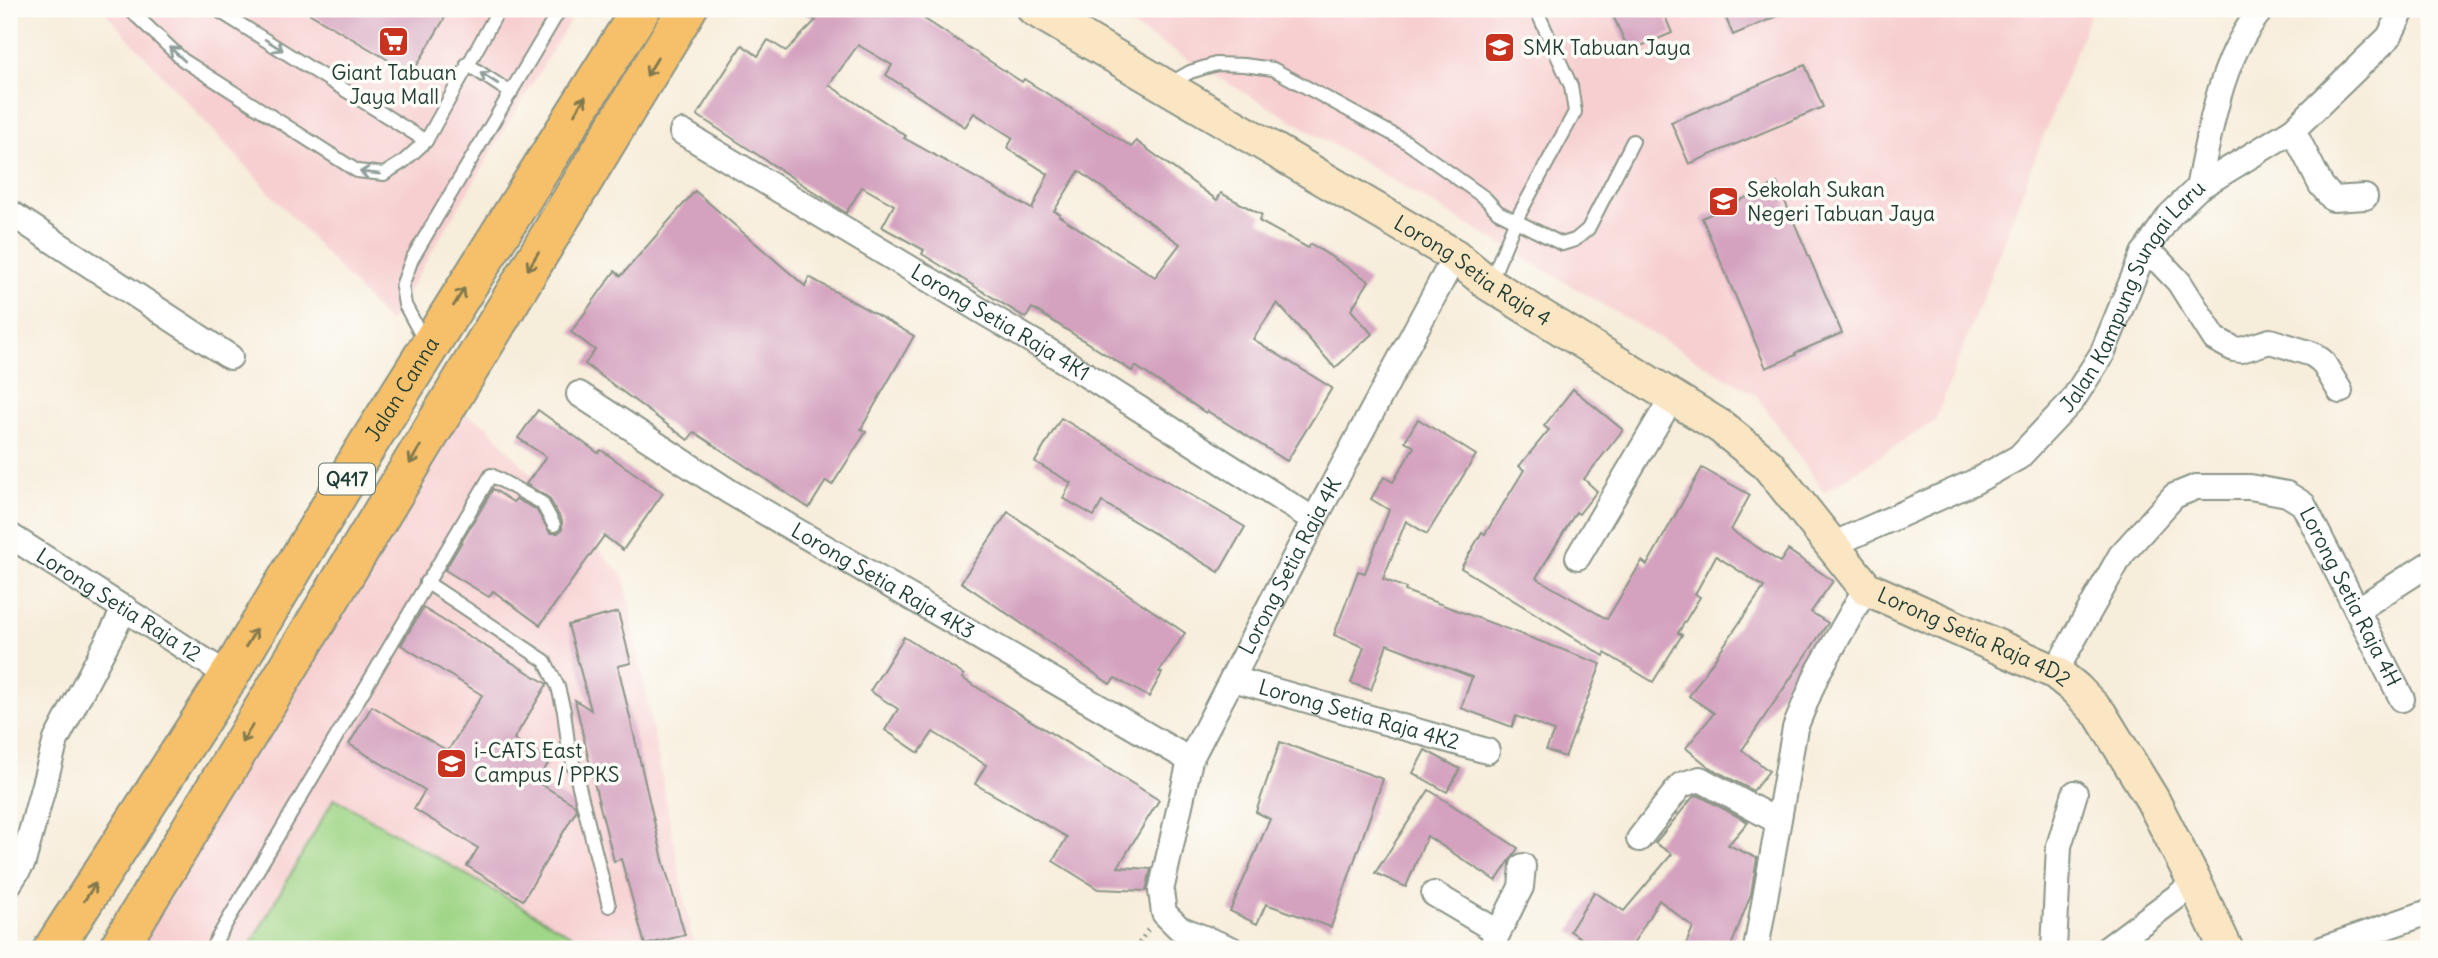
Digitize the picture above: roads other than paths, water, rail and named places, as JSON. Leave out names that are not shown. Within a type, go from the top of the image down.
[{"type":"highway","name":"Jalan Canna","points":[[53,949],[229,676],[428,346],[641,9]]},
{"type":"highway","name":"Q417","points":[[118,949],[687,9]]},
{"type":"street","name":"Lorong Setia Raja 4","points":[[1034,9],[1455,256],[1489,284],[1721,427],[1768,465],[1866,588]]},
{"type":"street","points":[[2198,188],[2214,112],[2227,71],[2246,32],[2262,9]]},
{"type":"street","name":"Jalan Kampung Sungai Laru","points":[[1832,545],[1975,482],[2019,457],[2072,401],[2102,354],[2143,254],[2170,215],[2198,188],[2293,131],[2389,37],[2403,9]]},
{"type":"street","points":[[2293,131],[2321,185],[2333,199],[2365,197]]},
{"type":"street","name":"Lorong Setia Raja 4K1","points":[[682,132],[1047,350],[1314,520]]},
{"type":"street","points":[[9,212],[230,357]]},
{"type":"street","points":[[2143,254],[2159,261],[2179,282],[2215,339],[2241,350],[2270,341],[2312,354],[2322,361],[2340,391]]},
{"type":"street","name":"Lorong Setia Raja 4K","points":[[1231,949],[1179,928],[1164,913],[1161,891],[1190,760],[1455,256]]},
{"type":"street","name":"Lorong Setia Raja 4K3","points":[[579,394],[730,492],[1190,760]]},
{"type":"street","points":[[1578,557],[1674,396]]},
{"type":"street","name":"Lorong Setia Raja 4H","points":[[2055,672],[2121,555],[2174,496],[2196,488],[2250,487],[2287,494],[2303,504],[2402,699]]},
{"type":"street","name":"Lorong Setia Raja 12","points":[[9,535],[229,676]]},
{"type":"street","points":[[2357,610],[2429,564]]},
{"type":"street","name":"Lorong Setia Raja 4D2","points":[[1756,949],[1795,728],[1817,674],[1866,588],[2055,672],[2076,689],[2099,714],[2151,799],[2195,883],[2225,949]]},
{"type":"street","points":[[9,884],[23,862],[56,740],[125,607]]},
{"type":"street","name":"Lorong Setia Raja 4K2","points":[[1233,679],[1487,751]]},
{"type":"street","points":[[1639,839],[1681,785],[1700,779],[1777,821]]},
{"type":"street","points":[[2054,949],[2059,846],[2075,793]]},
{"type":"street","points":[[1434,894],[1494,941],[1521,887],[1523,866]]},
{"type":"street","points":[[2108,949],[2195,883]]},
{"type":"street","points":[[2322,949],[2429,912]]},
{"type":"lane","points":[[129,9],[183,60],[357,172],[384,174],[403,162],[426,141],[499,9]]},
{"type":"lane","points":[[216,9],[426,141]]},
{"type":"lane","points":[[428,346],[405,305],[402,286],[412,259],[560,9]]},
{"type":"lane","points":[[1489,284],[1515,222],[1575,112],[1571,86],[1536,9]]},
{"type":"lane","points":[[467,64],[511,93]]},
{"type":"lane","points":[[1166,86],[1190,72],[1216,64],[1273,69],[1405,141],[1515,222],[1562,244],[1575,240],[1588,229],[1633,141]]},
{"type":"lane","points":[[211,949],[491,475],[542,503],[554,525]]},
{"type":"lane","points":[[426,582],[545,661],[558,687],[568,743],[609,906]]},
{"type":"place","name":"Giant Tabuan Jaya Mall","points":[[394,41]]},
{"type":"place","name":"SMK Tabuan Jaya","points":[[1500,48]]},
{"type":"place","name":"Sekolah Sukan Negeri Tabuan Jaya","points":[[1724,202]]},
{"type":"place","name":"i-CATS East Campus / PPKS","points":[[451,763]]}]
